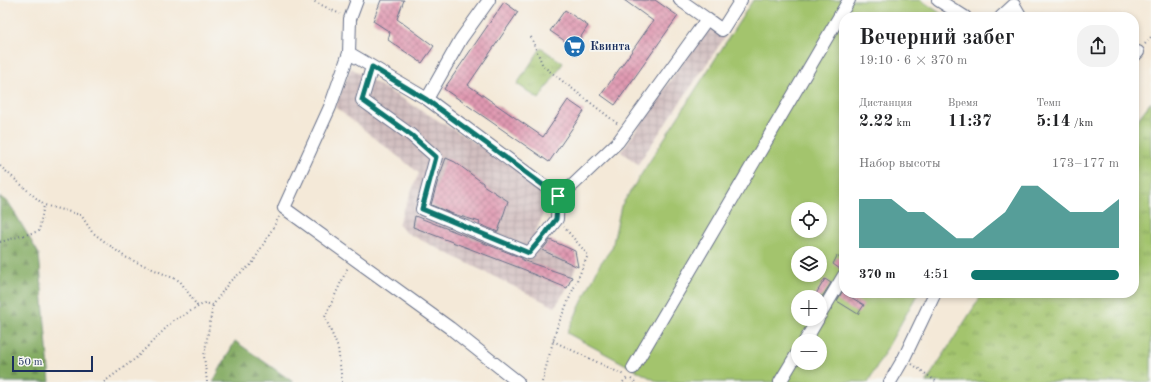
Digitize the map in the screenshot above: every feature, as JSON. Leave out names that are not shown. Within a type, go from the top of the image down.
[{"type":"street","points":[[358,0],[350,19],[349,53],[330,107],[284,208],[450,328],[518,382]]},
{"type":"street","points":[[427,100],[461,39],[489,0]]},
{"type":"street","points":[[681,0],[722,30],[741,0]]},
{"type":"street","points":[[842,12],[849,0]]},
{"type":"street","points":[[938,0],[957,12]]},
{"type":"street","points":[[1006,12],[1014,5],[1018,12]]},
{"type":"street","points":[[633,368],[839,17]]},
{"type":"street","points":[[372,67],[362,100],[411,135],[436,157],[422,209],[529,253],[556,219],[558,196],[574,184],[618,142],[707,19]]},
{"type":"street","points":[[349,53],[427,100],[558,196]]},
{"type":"street","points":[[827,303],[839,283]]},
{"type":"street","points":[[890,382],[904,358],[933,298]]},
{"type":"street","points":[[780,382],[791,364]]},
{"type":"path","points":[[311,0],[350,19]]},
{"type":"path","points":[[530,37],[543,66],[627,131]]},
{"type":"path","points":[[1139,50],[1151,42]]},
{"type":"path","points":[[0,166],[44,205],[81,214],[92,232],[125,257],[180,281],[198,307]]},
{"type":"path","points":[[0,242],[39,231],[44,205]]},
{"type":"path","points":[[207,382],[204,356],[213,305],[230,281],[252,264],[284,208]]},
{"type":"path","points":[[542,382],[557,326],[588,256],[556,219]]},
{"type":"path","points":[[342,382],[338,348],[325,317],[352,257]]},
{"type":"path","points":[[104,382],[135,359],[173,321],[205,303],[213,305]]},
{"type":"path","points":[[553,341],[628,377],[635,382]]},
{"type":"path","points":[[904,358],[937,382]]},
{"type":"shaded area","points":[[708,26],[725,37],[638,164],[621,152]]},
{"type":"shaded area","points":[[351,68],[554,190],[535,233],[575,251],[577,265],[567,288],[555,307],[405,232],[398,224],[419,173],[335,107]]},
{"type":"green space","points":[[753,0],[921,0],[939,12],[839,12],[839,298],[915,298],[868,382],[658,382],[567,333],[600,264],[612,248],[621,206]]},
{"type":"green space","points":[[541,48],[563,63],[539,99],[517,84]]},
{"type":"green space","points":[[1151,102],[1151,382],[926,382],[980,298],[1139,298],[1139,118]]},
{"type":"green space","points":[[0,197],[9,203],[39,254],[50,382],[0,382]]},
{"type":"green space","points":[[235,341],[293,382],[213,382]]},
{"type":"building","points":[[381,0],[404,0],[397,19],[434,46],[422,63],[388,40],[390,32],[373,21]]},
{"type":"building","points":[[624,0],[655,0],[678,16],[615,105],[601,95],[653,21]]},
{"type":"building","points":[[504,2],[518,12],[468,85],[543,137],[568,100],[584,111],[549,162],[444,89]]},
{"type":"building","points":[[565,10],[588,26],[574,47],[550,31]]},
{"type":"building","points":[[446,158],[455,162],[483,183],[483,185],[508,201],[498,232],[479,224],[480,222],[453,214],[431,205]]},
{"type":"building","points":[[415,216],[522,258],[522,260],[572,277],[567,288],[528,271],[413,227]]},
{"type":"building","points":[[550,240],[575,251],[578,267],[542,250]]},
{"type":"building","points":[[837,256],[839,257],[839,268],[833,264]]},
{"type":"building","points":[[827,280],[831,283],[826,290],[818,290],[823,282],[827,282]]},
{"type":"building","points":[[839,297],[852,298],[864,305],[858,314],[837,301]]},
{"type":"place","name":"Квинта","points":[[574,47]]},
{"type":"route","points":[[372,67],[427,100],[558,196],[556,219],[529,253],[422,209],[436,157],[411,135],[362,100],[372,67]]}]
